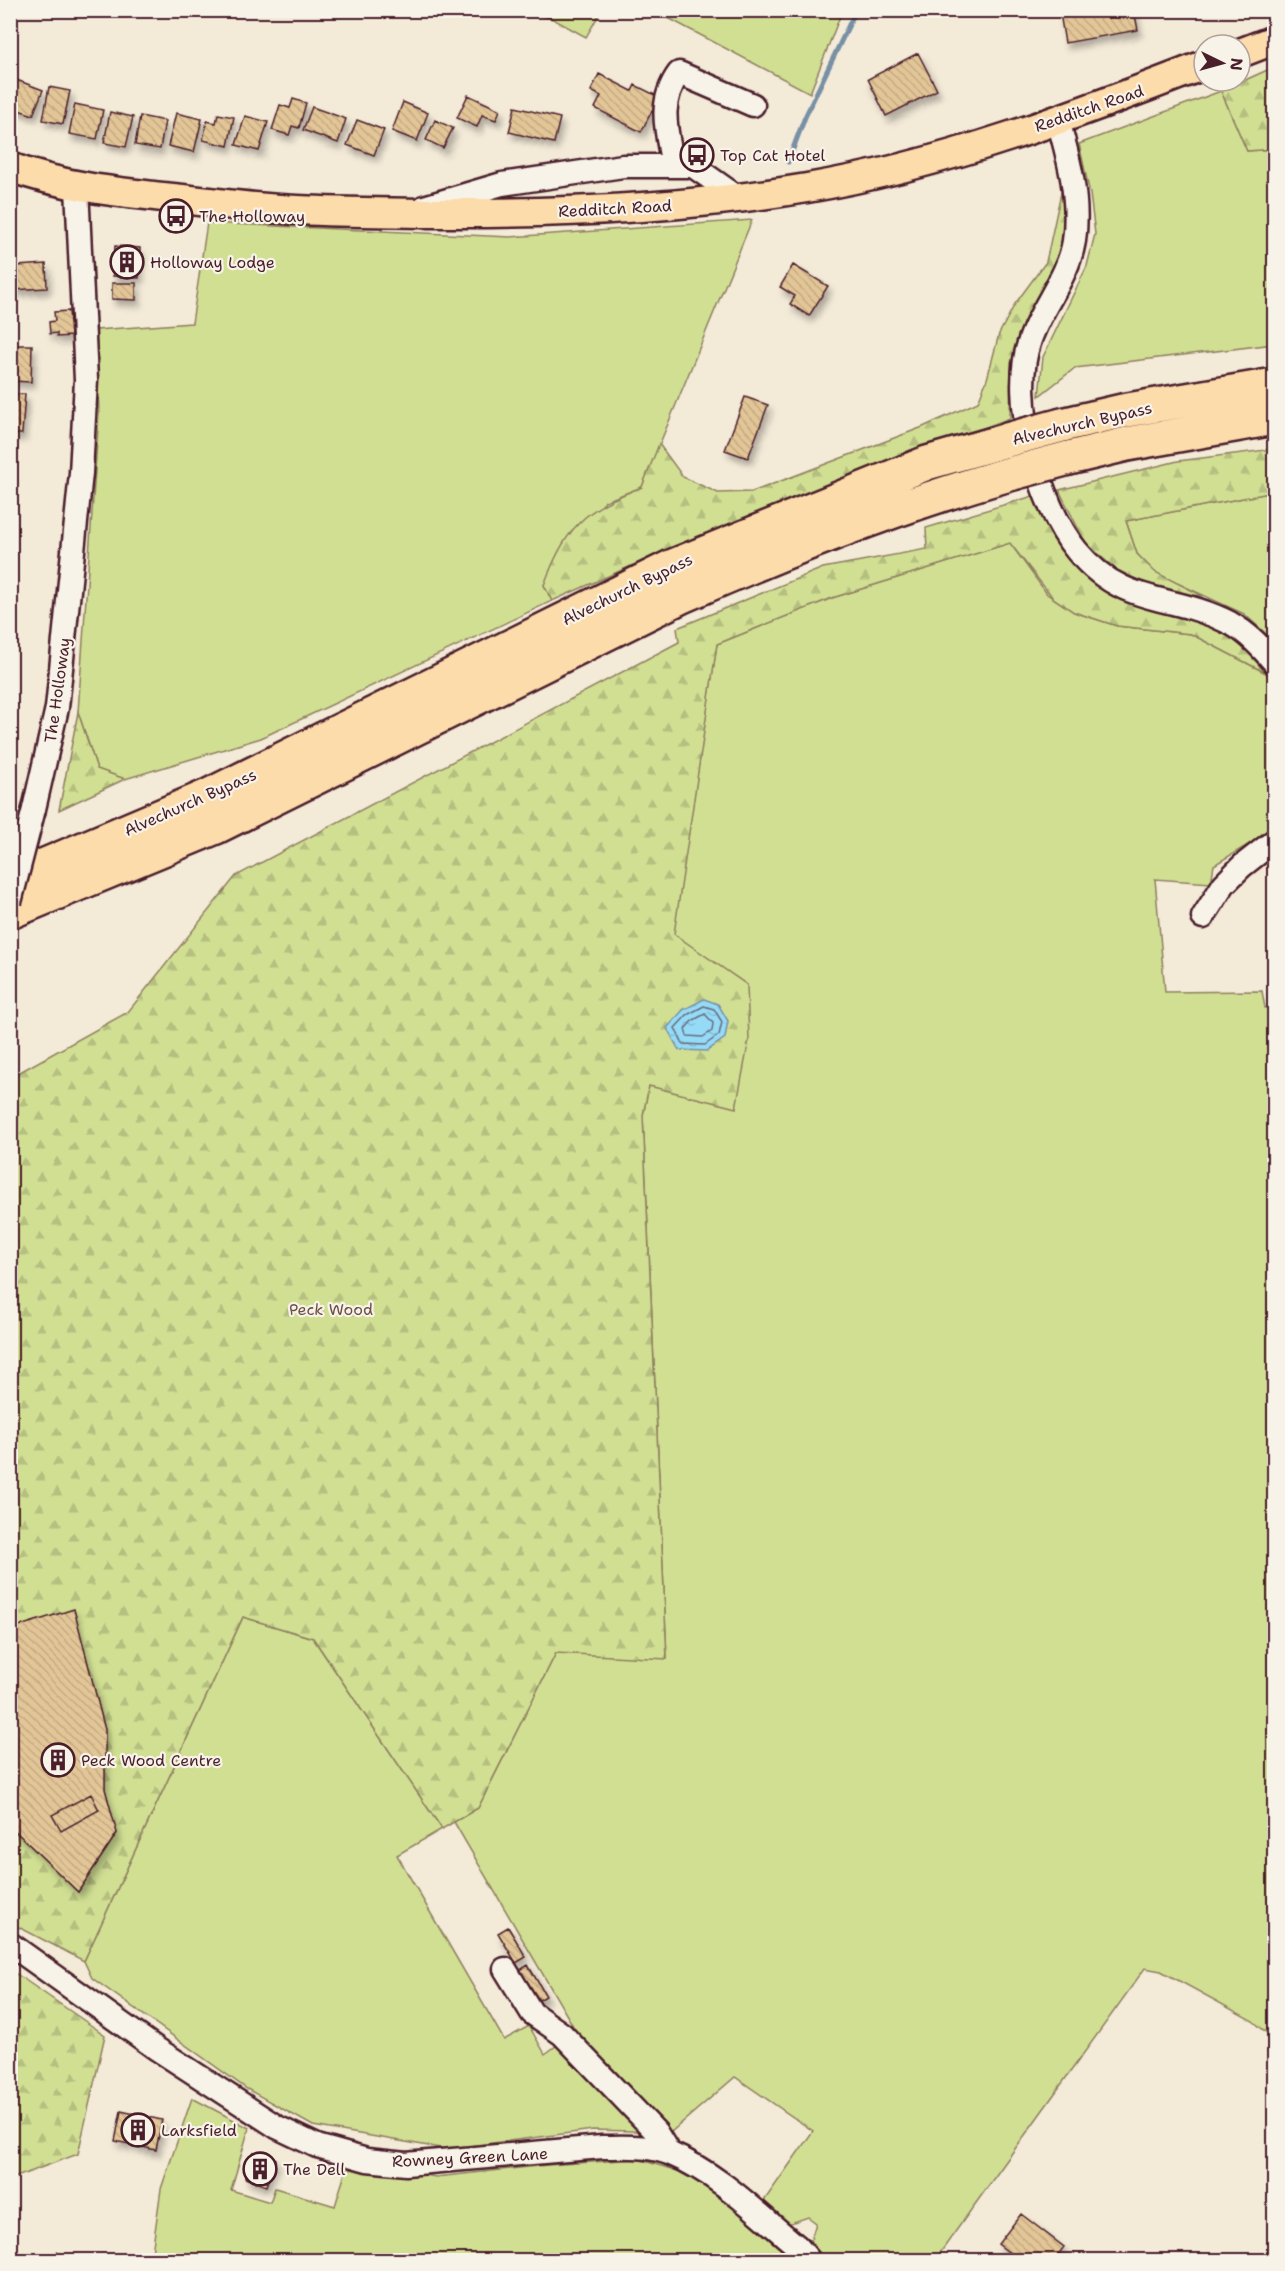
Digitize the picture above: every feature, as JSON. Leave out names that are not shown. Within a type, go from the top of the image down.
[{"type":"highway","name":"Alvechurch Bypass","points":[[10,880],[206,797],[673,566],[927,464],[1062,425],[1122,411],[1275,385]]},
{"type":"highway","name":"Alvechurch Bypass","points":[[10,912],[216,827],[680,597],[749,566],[930,497],[1013,473],[1127,444],[1275,418]]},
{"type":"main road","points":[[1252,49],[1275,40]]},
{"type":"main road","name":"Redditch Road","points":[[10,167],[37,177],[77,187],[255,208],[335,213],[606,210],[809,188],[911,164],[956,153],[1058,120],[1192,70]]},
{"type":"street","points":[[673,166],[664,108],[669,88],[679,73],[753,105]]},
{"type":"street","points":[[1058,120],[1072,177],[1074,240],[1064,273],[1029,340],[1022,374],[1023,407],[1045,494],[1063,531],[1077,551],[1114,583],[1141,597],[1206,613],[1230,623],[1250,636],[1275,662]]},
{"type":"street","points":[[405,213],[502,184],[623,166],[693,166],[737,197]]},
{"type":"street","name":"The Holloway","points":[[10,902],[57,708],[81,473],[86,380],[77,187]]},
{"type":"street","points":[[1203,917],[1224,884],[1242,866],[1275,841]]},
{"type":"street","name":"Rowney Green Lane","points":[[10,1944],[167,2055],[277,2127],[317,2146],[368,2160],[406,2164],[602,2147],[632,2146],[669,2153],[708,2174],[798,2247],[809,2260]]},
{"type":"street","points":[[505,1970],[532,2013],[562,2034],[656,2132],[669,2153]]},
{"type":"green space","points":[[525,11],[601,11],[586,37],[553,19]]},
{"type":"green space","points":[[655,11],[842,11],[810,93]]},
{"type":"green space","points":[[1274,67],[1274,149],[1247,151],[1222,93],[1252,93],[1252,77]]},
{"type":"green space","points":[[1216,93],[1222,93],[1247,151],[1274,149],[1274,344],[1075,368],[1039,396],[1043,357],[1087,266],[1095,234],[1090,194],[1079,144]]},
{"type":"green space","points":[[1062,188],[1065,239],[1057,269],[1032,309],[1011,363],[1010,418],[683,543],[552,601],[544,585],[560,548],[569,534],[591,512],[605,503],[642,487],[659,444],[683,477],[718,493],[752,492],[923,427],[978,402],[987,379],[999,334],[1015,304],[1046,262]]},
{"type":"green space","points":[[752,220],[642,487],[605,501],[544,585],[552,601],[261,738],[125,779],[97,769],[78,712],[99,413],[96,330],[192,323],[207,223],[510,237]]},
{"type":"green space","points":[[1274,449],[1274,492],[1126,521],[1137,554],[1155,572],[1203,596],[1163,592],[1115,569],[1085,542],[1059,490],[1178,461]]},
{"type":"green space","points":[[1274,492],[1274,641],[1244,614],[1155,573],[1137,554],[1126,521]]},
{"type":"green space","name":"Peck Wood","points":[[1037,495],[1057,535],[1190,616],[1236,639],[1266,673],[1191,634],[1117,626],[1074,612],[1052,597],[1010,543],[832,598],[717,644],[674,934],[747,985],[749,1040],[736,1108],[649,1086],[643,1115],[667,1659],[556,1653],[478,1808],[442,1829],[313,1638],[243,1617],[84,1961],[11,1923],[10,1826],[78,1892],[117,1833],[105,1789],[105,1730],[74,1610],[11,1629],[11,1077],[128,1012],[236,876],[679,642],[677,628],[823,568],[927,549],[926,528]]},
{"type":"green space","points":[[1010,543],[1047,594],[1074,612],[1117,626],[1191,634],[1266,673],[1274,684],[1274,824],[1268,833],[1214,865],[1211,883],[1155,879],[1165,992],[1262,991],[1265,1008],[1274,1007],[1274,2039],[1253,2021],[1161,1971],[1145,1968],[935,2260],[823,2260],[809,2246],[816,2223],[808,2217],[788,2224],[764,2201],[813,2131],[735,2077],[671,2132],[593,2130],[446,2149],[313,2126],[247,2089],[92,1978],[84,1961],[243,1617],[313,1638],[442,1829],[397,1855],[504,2040],[529,2026],[545,2054],[576,2031],[454,1822],[478,1808],[556,1653],[667,1658],[643,1115],[649,1086],[747,985],[673,934],[717,644],[832,598]]},
{"type":"green space","points":[[78,712],[97,769],[125,779],[59,810]]},
{"type":"green space","points":[[12,1971],[105,2035],[78,2154],[11,2179]]},
{"type":"green space","points":[[192,2098],[249,2128],[231,2190],[270,2202],[275,2188],[335,2206],[348,2163],[436,2177],[547,2165],[638,2159],[688,2174],[736,2205],[793,2260],[151,2260],[161,2189]]},
{"type":"water","points":[[704,999],[718,1004],[728,1021],[725,1038],[707,1051],[679,1050],[667,1028],[683,1010]]},
{"type":"building","points":[[1073,10],[1134,10],[1138,30],[1065,43],[1060,13]]},
{"type":"building","points":[[918,53],[937,90],[886,116],[868,79]]},
{"type":"building","points":[[599,74],[632,91],[635,85],[659,97],[641,132],[595,108],[601,96],[591,91]]},
{"type":"building","points":[[14,79],[43,90],[33,115],[10,107],[10,89]]},
{"type":"building","points":[[49,87],[70,91],[63,124],[43,120]]},
{"type":"building","points":[[468,95],[500,110],[496,120],[482,115],[477,127],[457,118]]},
{"type":"building","points":[[293,99],[306,103],[299,128],[292,126],[289,135],[272,130],[280,105],[290,108]]},
{"type":"building","points":[[403,102],[428,113],[417,141],[392,131]]},
{"type":"building","points":[[75,104],[103,110],[97,139],[69,134]]},
{"type":"building","points":[[312,107],[346,119],[338,143],[303,130]]},
{"type":"building","points":[[515,107],[560,118],[554,143],[509,132]]},
{"type":"building","points":[[110,112],[133,117],[126,147],[104,143]]},
{"type":"building","points":[[176,113],[202,119],[194,152],[168,146]]},
{"type":"building","points":[[218,114],[234,117],[228,146],[203,140],[207,121],[216,123]]},
{"type":"building","points":[[140,116],[165,121],[160,149],[135,145]]},
{"type":"building","points":[[245,116],[268,122],[259,151],[236,145]]},
{"type":"building","points":[[357,120],[384,130],[374,155],[347,145]]},
{"type":"building","points":[[435,120],[453,128],[443,148],[426,140]]},
{"type":"building","name":"Holloway Lodge","points":[[115,246],[140,248],[139,278],[113,276]]},
{"type":"building","points":[[46,264],[47,288],[11,290],[11,278],[18,277],[17,266]]},
{"type":"building","points":[[793,265],[828,286],[809,316],[790,304],[795,296],[780,287]]},
{"type":"building","points":[[112,283],[136,283],[136,300],[112,299]]},
{"type":"building","points":[[69,311],[71,336],[57,337],[57,333],[50,334],[49,322],[55,321],[54,312]]},
{"type":"building","points":[[10,345],[32,345],[31,382],[10,381]]},
{"type":"building","points":[[10,394],[25,394],[22,434],[10,434]]},
{"type":"building","points":[[745,397],[768,405],[748,458],[725,450]]},
{"type":"building","name":"Peck Wood Centre","points":[[74,1609],[105,1730],[105,1789],[117,1833],[78,1892],[10,1826],[10,1629]]},
{"type":"building","points":[[91,1794],[99,1810],[61,1831],[52,1815]]},
{"type":"building","points":[[508,1927],[526,1957],[516,1963],[498,1933]]},
{"type":"building","points":[[528,1965],[546,1996],[536,2002],[517,1972]]},
{"type":"building","name":"Larksfield","points":[[121,2111],[162,2120],[156,2150],[115,2141]]},
{"type":"building","name":"The Dell","points":[[254,2152],[276,2159],[266,2186],[245,2178]]},
{"type":"building","points":[[1021,2214],[1064,2247],[1054,2260],[1047,2260],[1041,2255],[1037,2260],[1027,2257],[1016,2258],[998,2244]]},
{"type":"building","points":[[57,2252],[61,2260],[40,2260]]},
{"type":"waterway","points":[[788,162],[805,117],[856,10]]},
{"type":"place","name":"Top Cat Hotel","points":[[697,155]]},
{"type":"place","name":"The Holloway","points":[[176,216]]},
{"type":"place","name":"Holloway Lodge","points":[[127,262]]},
{"type":"place","name":"Peck Wood Centre","points":[[58,1760]]},
{"type":"place","name":"Larksfield","points":[[138,2130]]},
{"type":"place","name":"The Dell","points":[[260,2169]]}]
